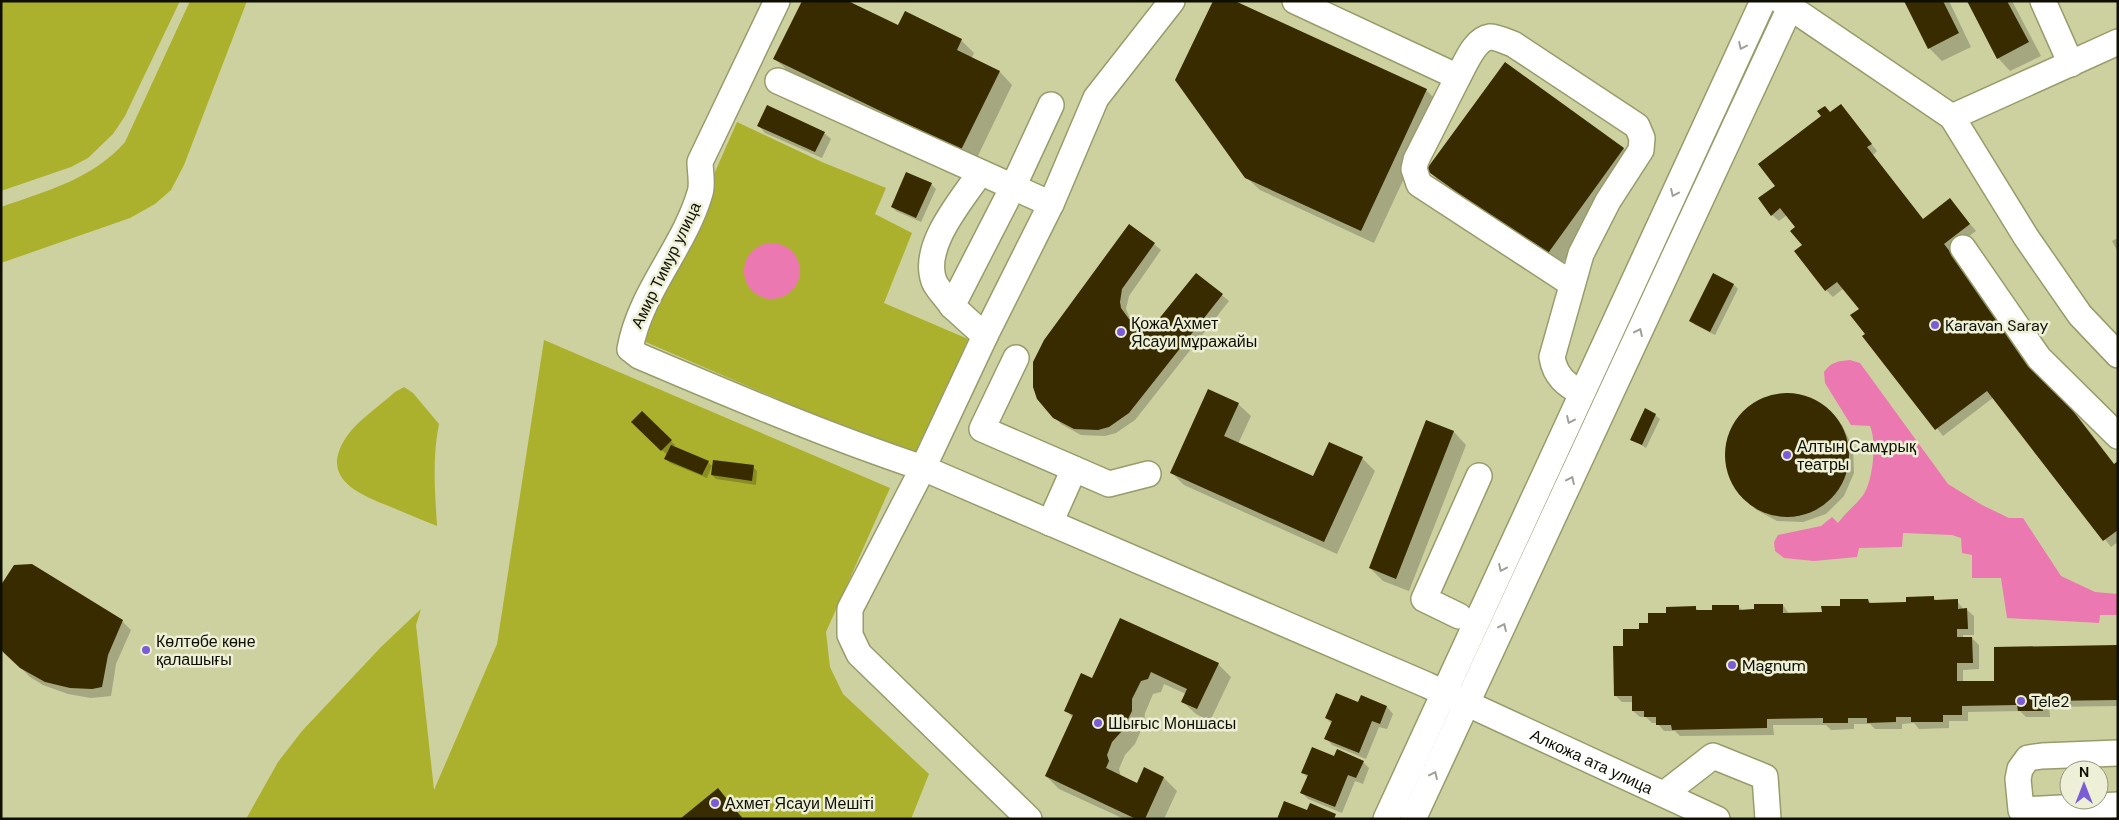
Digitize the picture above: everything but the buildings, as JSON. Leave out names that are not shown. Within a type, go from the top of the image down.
[{"type":"street","name":"Амир Тимур улица","points":[[777,1],[700,162],[701,191],[686,227],[644,304],[633,330],[630,350],[639,356],[720,391],[873,451],[923,468]]},
{"type":"street","points":[[1019,815],[859,654],[850,635],[850,610],[923,468],[985,336],[1051,204],[1096,98],[1172,1]]},
{"type":"street","points":[[1295,1],[1458,77]]},
{"type":"street","points":[[1386,819],[1763,1]]},
{"type":"street","points":[[2043,1],[2071,64]]},
{"type":"street","points":[[1413,819],[1788,3],[1952,117],[2026,237],[2080,315],[2118,355]]},
{"type":"street","points":[[1572,284],[1419,184],[1414,169],[1416,160],[1458,77],[1477,45],[1484,39],[1494,38],[1513,44],[1637,126],[1642,138],[1640,150],[1608,201],[1581,254],[1552,357],[1553,365],[1565,384],[1582,393]]},
{"type":"street","points":[[1952,117],[2118,42]]},
{"type":"street","points":[[778,80],[1051,204]]},
{"type":"street","points":[[952,306],[1013,187],[1051,105]]},
{"type":"street","points":[[980,173],[941,232],[931,256],[934,281],[952,306],[985,336]]},
{"type":"street","points":[[1963,248],[2039,358],[2118,436]]},
{"type":"street","points":[[1016,358],[982,429],[1109,484],[1148,474]]},
{"type":"street","name":"Алкожа ата улица","points":[[923,468],[1444,693],[1717,819]]},
{"type":"street","points":[[1050,523],[1074,469]]},
{"type":"street","points":[[1459,616],[1424,599],[1479,476]]},
{"type":"street","points":[[2118,753],[2028,758],[2020,769],[2018,779],[2021,810],[2118,805]]},
{"type":"street","points":[[1664,794],[1713,756],[1765,777],[1768,819]]},
{"type":"shaded area","points":[[1,1],[180,1],[125,116],[113,134],[88,158],[71,167],[1,191]]},
{"type":"shaded area","points":[[190,1],[247,1],[184,165],[171,190],[155,204],[130,218],[1,263],[1,207],[52,189],[84,175],[112,155],[125,142]]},
{"type":"shaded area","points":[[737,122],[822,162],[886,188],[875,214],[912,233],[884,303],[968,339],[916,459],[641,340]]},
{"type":"shaded area","points":[[772,243],[792,251],[800,271],[792,291],[772,299],[752,291],[744,271],[752,251]]},
{"type":"shaded area","points":[[544,340],[890,488],[826,632],[830,667],[843,694],[929,774],[911,819],[246,819],[278,762],[302,731],[381,647],[421,609],[416,625],[434,790],[497,644]]},
{"type":"shaded area","points":[[1850,360],[1860,363],[1948,484],[1982,505],[2009,518],[2023,518],[2061,576],[2095,592],[2118,594],[2118,615],[2100,615],[2099,623],[2007,618],[2001,578],[1972,578],[1972,555],[1962,553],[1961,538],[1952,535],[1903,533],[1902,547],[1859,548],[1857,557],[1814,561],[1784,558],[1775,551],[1774,542],[1778,535],[1821,526],[1832,517],[1838,523],[1861,498],[1867,487],[1872,470],[1874,451],[1870,426],[1851,425],[1825,383],[1824,372],[1829,366]]},
{"type":"shaded area","points":[[404,387],[413,393],[439,424],[435,462],[437,526],[366,496],[355,490],[339,473],[337,463],[339,451],[347,436],[363,418]]},
{"type":"place","name":"Karavan Saray","points":[[1935,325]]},
{"type":"place","name":"Қожа Ахмет Ясауи мұражайы","points":[[1121,332]]},
{"type":"place","name":"Алтын Самұрық театры","points":[[1787,455]]},
{"type":"place","name":"Көлтөбе көне қалашығы","points":[[146,650]]},
{"type":"place","name":"Magnum","points":[[1732,665]]},
{"type":"place","name":"Tele2","points":[[2021,701]]},
{"type":"place","name":"Шығыс Моншасы","points":[[1098,723]]},
{"type":"place","name":"Ахмет Ясауи Мешіті","points":[[715,803]]}]
